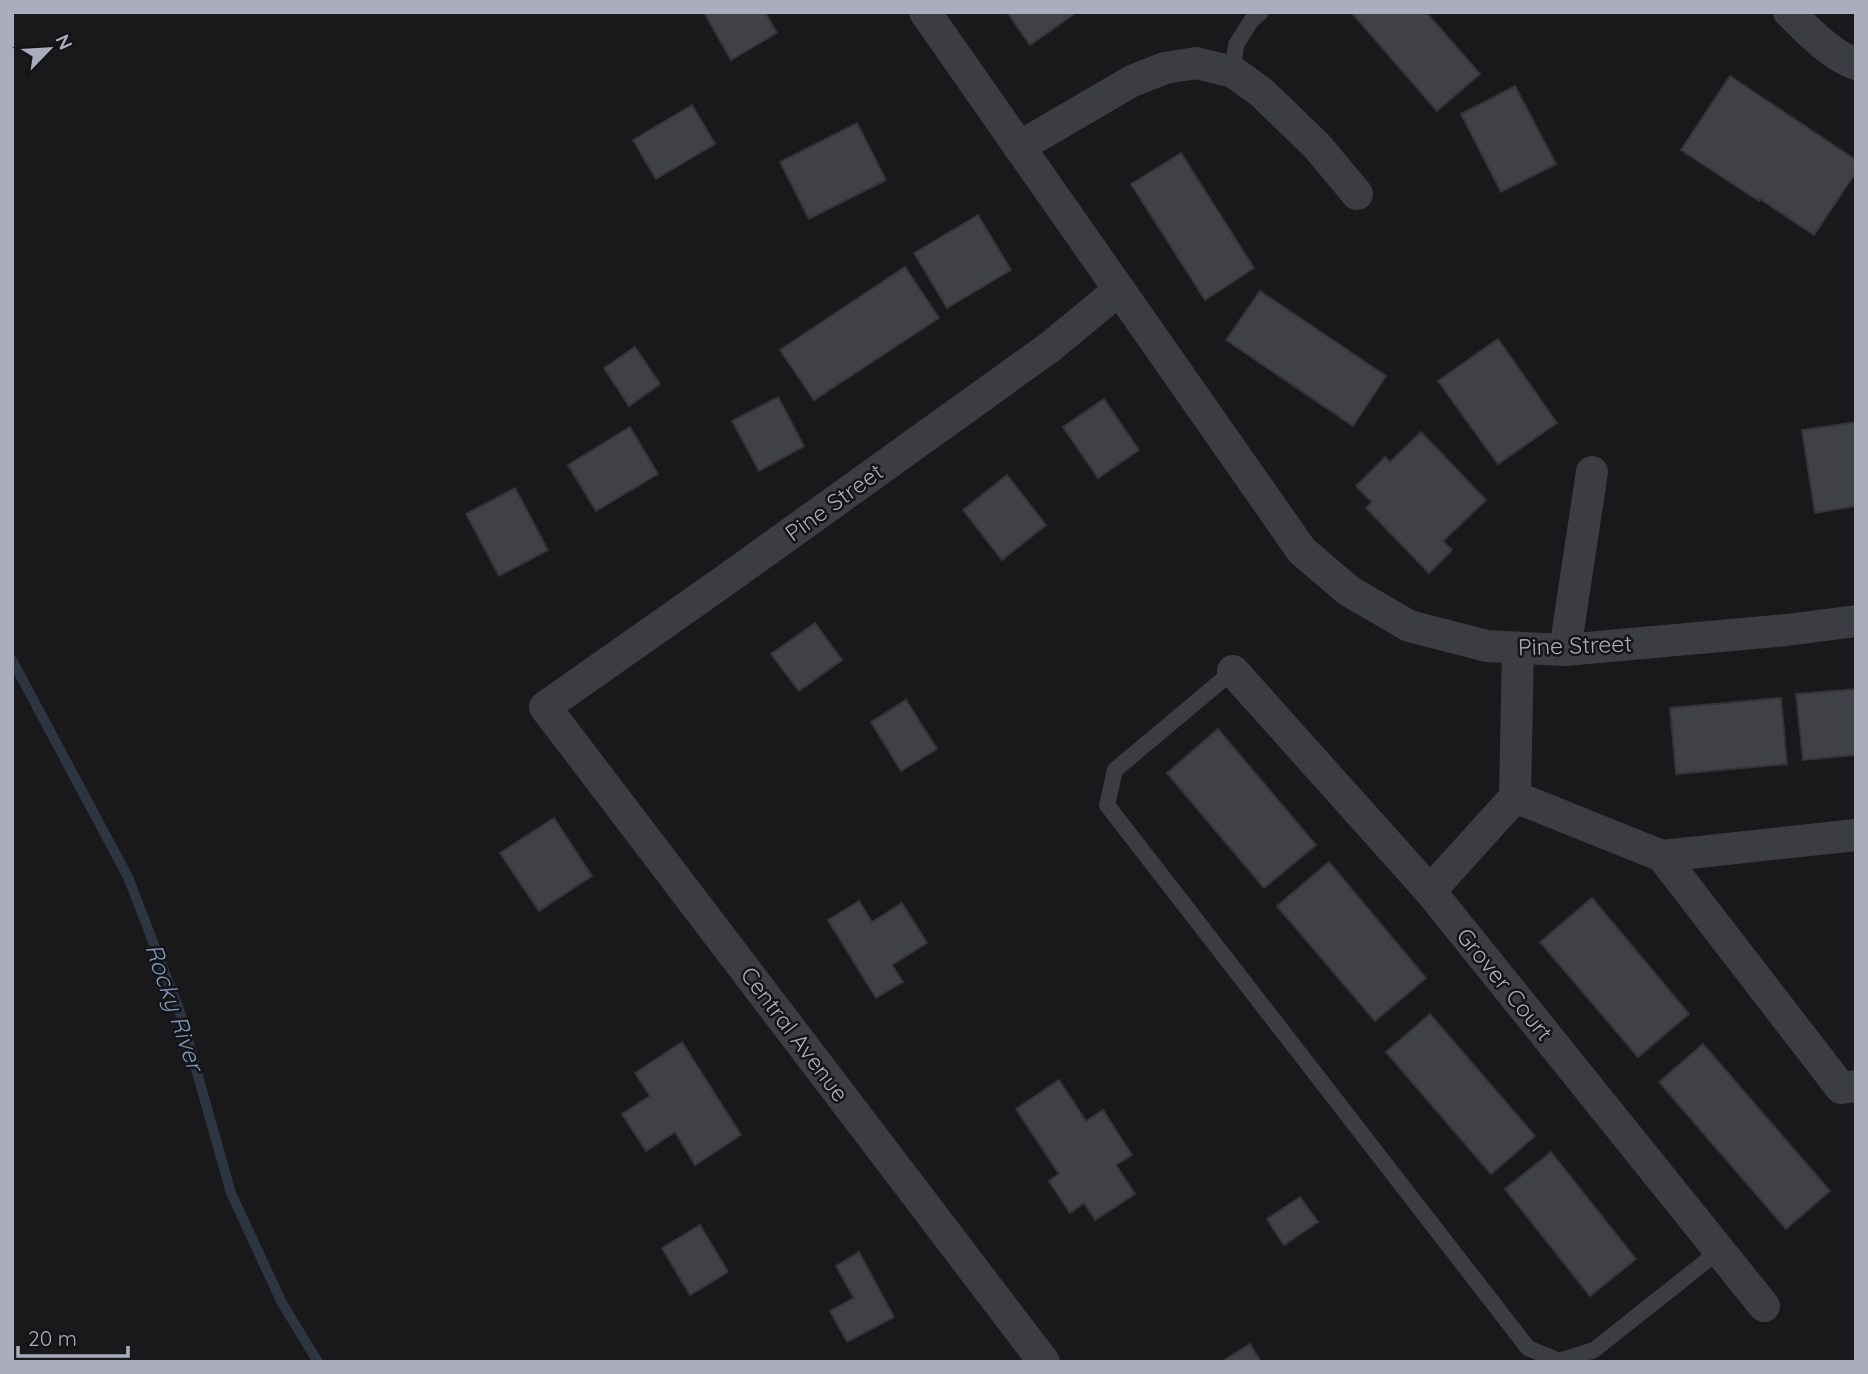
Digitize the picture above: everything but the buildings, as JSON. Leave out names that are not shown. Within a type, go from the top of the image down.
[{"type":"street","name":"Pine Street","points":[[925,12],[1302,551],[1349,590],[1409,626],[1487,646],[1518,648],[1565,650],[1787,630],[1856,621]]},
{"type":"street","points":[[1789,12],[1818,40],[1856,64]]},
{"type":"street","points":[[1019,147],[1132,81],[1165,68],[1196,63],[1233,72],[1261,92],[1317,146],[1357,194]]},
{"type":"street","name":"Pine Street","points":[[545,706],[1050,347],[1119,290]]},
{"type":"street","points":[[1565,650],[1592,472]]},
{"type":"street","points":[[1430,891],[1515,797],[1518,648]]},
{"type":"street","name":"Grover Court","points":[[1233,671],[1430,891],[1765,1307]]},
{"type":"street","name":"Central Avenue","points":[[545,706],[1044,1362]]},
{"type":"street","points":[[1515,797],[1662,856],[1856,835]]},
{"type":"street","points":[[1662,856],[1841,1088],[1856,1086]]},
{"type":"lane","points":[[1233,72],[1236,45],[1251,21],[1261,12]]},
{"type":"lane","points":[[1233,671],[1115,770],[1107,804],[1528,1348],[1559,1361],[1594,1350],[1720,1251]]},
{"type":"waterway","name":"Rocky River","points":[[12,660],[128,877],[180,1012],[231,1193],[282,1303],[318,1362]]}]
